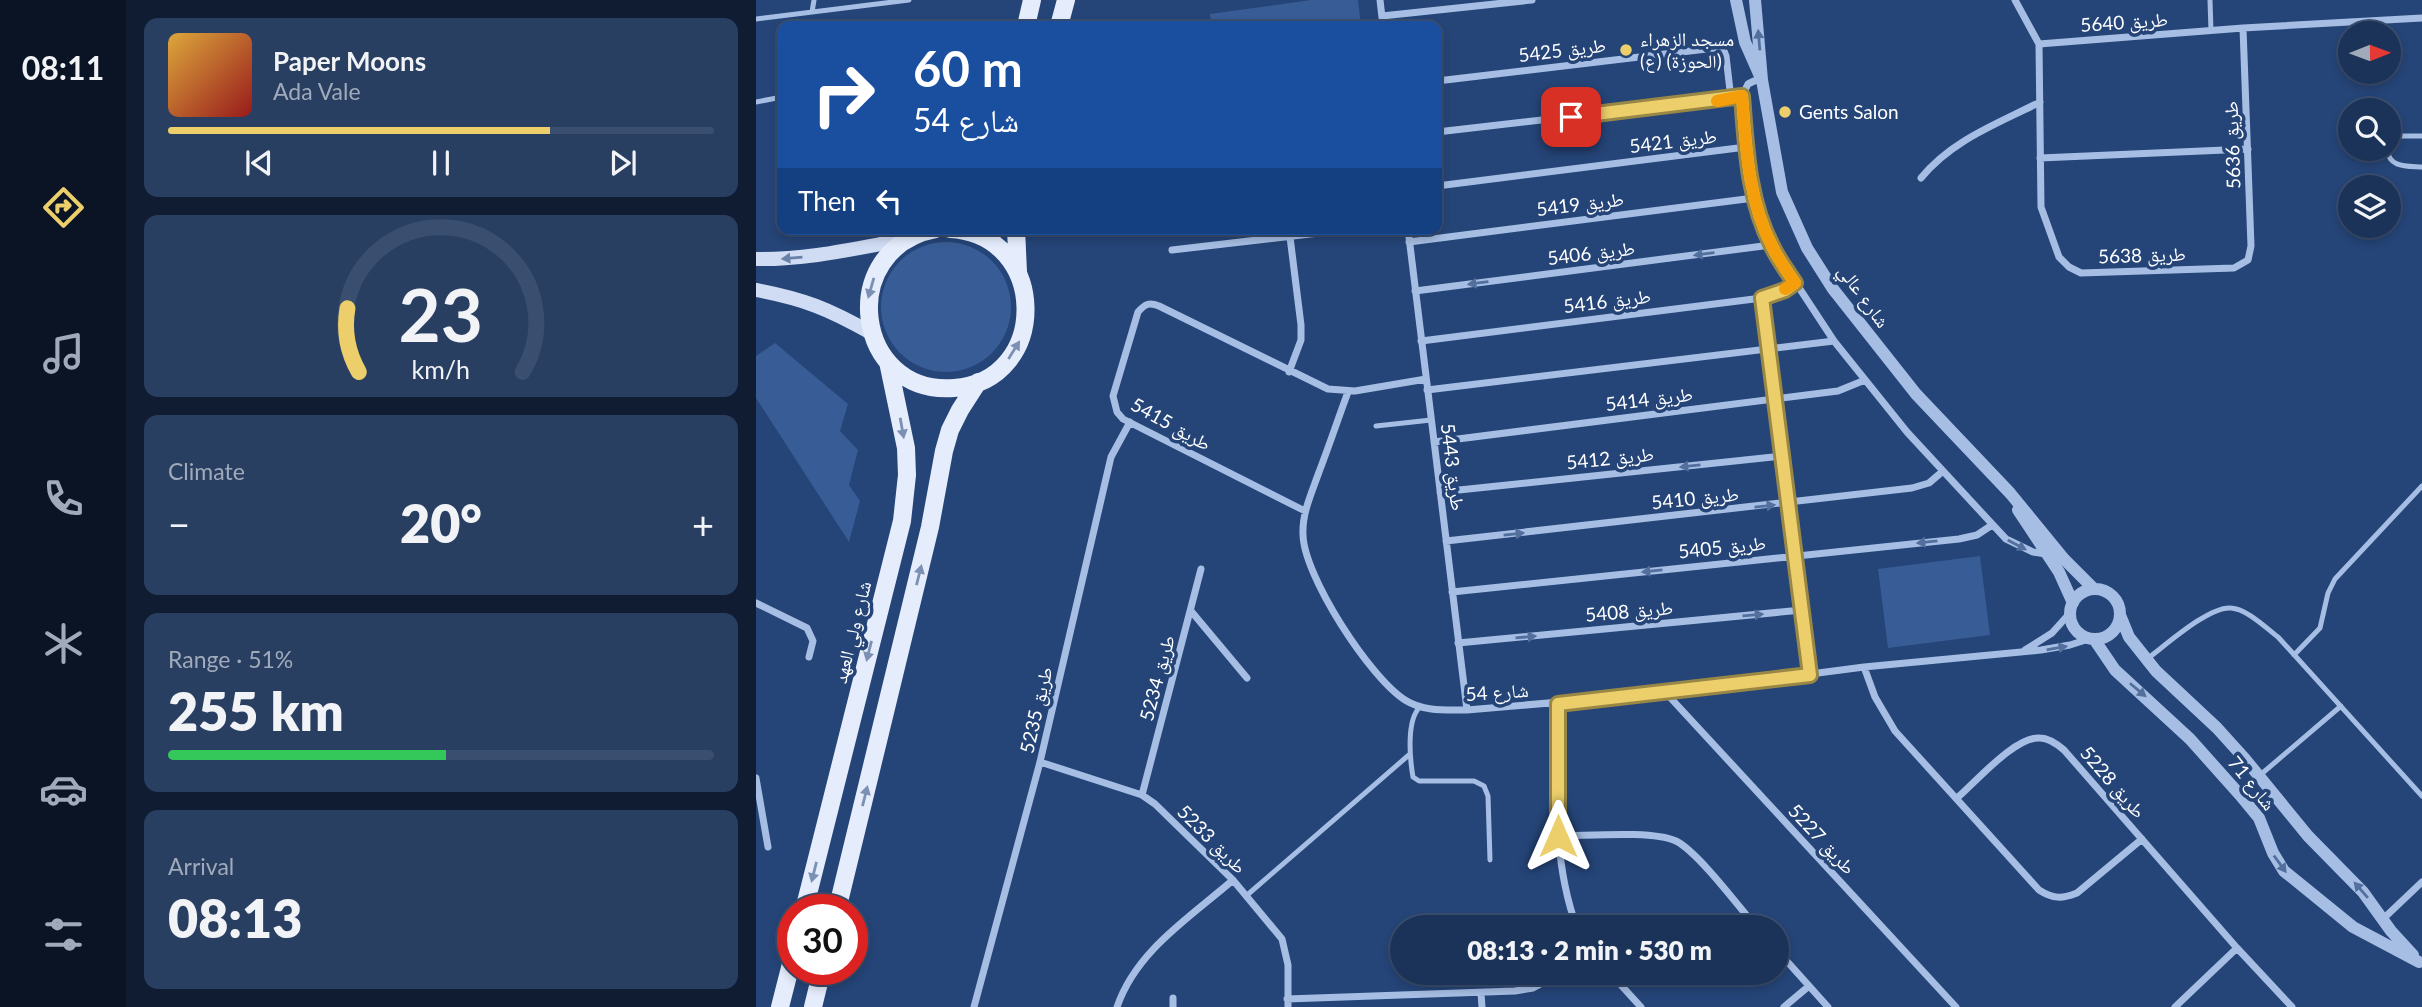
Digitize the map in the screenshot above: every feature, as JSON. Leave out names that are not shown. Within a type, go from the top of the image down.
[{"type":"main road","points":[[1027,21],[1032,0]]},
{"type":"main road","points":[[1060,21],[1066,0]]},
{"type":"main road","points":[[756,259],[820,255],[919,235]]},
{"type":"main road","points":[[977,235],[1004,253],[1018,272]]},
{"type":"main road","points":[[908,239],[881,263],[873,280],[868,306],[871,333],[888,362],[906,377],[929,387],[954,388],[978,382],[997,371],[1012,355],[1022,336],[1027,314],[1025,292],[1018,272],[1016,235]]},
{"type":"main road","points":[[756,290],[821,306],[871,333]]},
{"type":"main road","name":"شارع ولي العهد","points":[[808,894],[902,521],[907,475],[906,448],[888,362]]},
{"type":"main road","points":[[841,894],[927,541],[944,450],[960,410],[978,382]]},
{"type":"main road","points":[[780,1007],[786,985]]},
{"type":"main road","points":[[813,1007],[818,985]]},
{"type":"street","points":[[1380,0],[1382,21]]},
{"type":"street","points":[[1382,16],[1532,0]]},
{"type":"street","points":[[1738,0],[1753,0]]},
{"type":"street","name":"شارع عالي","points":[[1738,0],[1745,42],[1762,80]]},
{"type":"street","name":"شارع عالي","points":[[1753,0],[1762,80],[1782,192],[1807,248],[1833,289],[1916,394],[2010,493],[2064,559],[2094,589]]},
{"type":"street","points":[[2015,0],[2039,44]]},
{"type":"street","name":"طريق 5640","points":[[2039,44],[2243,28],[2422,18]]},
{"type":"street","name":"طريق 5636","points":[[2243,28],[2251,246],[2248,260]]},
{"type":"street","name":"طريق 5638","points":[[2039,44],[2041,207],[2059,257],[2069,267],[2081,273],[2234,268],[2248,260]]},
{"type":"street","name":"طريق 5425","points":[[1442,80],[1715,48],[1724,51],[1726,56],[1731,99]]},
{"type":"street","points":[[1762,80],[1748,85],[1742,96],[1754,198],[1771,245],[1835,341],[1943,471],[2006,539],[2019,547],[2048,554]]},
{"type":"street","points":[[1442,131],[1742,96]]},
{"type":"street","points":[[1921,178],[1952,148],[2040,102]]},
{"type":"street","name":"طريق 5421","points":[[1442,185],[1746,147]]},
{"type":"street","points":[[2040,158],[2248,149]]},
{"type":"street","name":"طريق 5419","points":[[1409,242],[1754,198]]},
{"type":"street","points":[[1172,250],[1306,235]]},
{"type":"street","name":"طريق 5443","points":[[1408,235],[1467,710]]},
{"type":"street","points":[[1289,372],[1301,340],[1290,237]]},
{"type":"street","name":"طريق 5406","points":[[1415,291],[1771,245]]},
{"type":"street","name":"طريق 5416","points":[[1421,341],[1762,298],[1785,290],[1795,283]]},
{"type":"street","points":[[1762,298],[1810,675]]},
{"type":"street","name":"طريق 5415","points":[[1305,511],[1130,422],[1117,412],[1113,396],[1143,305],[1151,303],[1159,306],[1328,389],[1348,392],[1426,379]]},
{"type":"street","points":[[1427,390],[1835,341]]},
{"type":"street","name":"طريق 5414","points":[[1434,442],[1838,391],[1865,380]]},
{"type":"street","points":[[1348,392],[1305,511],[1303,534],[1306,558],[1317,583],[1361,653],[1404,700],[1420,708]]},
{"type":"street","name":"طريق 5235","points":[[974,1007],[1040,762],[1111,457],[1130,422]]},
{"type":"street","name":"طريق 5412","points":[[1440,492],[1782,456]]},
{"type":"street","name":"طريق 5410","points":[[1446,541],[1912,488],[1929,483],[1943,471]]},
{"type":"street","name":"شارع عالي","points":[[2010,493],[2021,518],[2068,586],[2072,608]]},
{"type":"street","name":"طريق 5405","points":[[1452,592],[1969,538],[1992,525]]},
{"type":"street","name":"طريق 5234","points":[[1142,794],[1201,569]]},
{"type":"street","points":[[2094,589],[2103,590],[2114,598],[2120,615],[2114,630],[2099,639],[2093,639],[2076,629],[2072,608],[2082,593],[2094,589]]},
{"type":"street","points":[[756,603],[807,628],[813,641],[809,657]]},
{"type":"street","name":"شارع 54","points":[[2021,652],[2052,633],[2072,608]]},
{"type":"street","name":"طريق 5408","points":[[1458,643],[1802,610]]},
{"type":"street","points":[[1191,611],[1247,678]]},
{"type":"street","name":"شارع 71","points":[[2120,615],[2129,637],[2156,671],[2217,728],[2308,836],[2363,892],[2399,942],[2421,963]]},
{"type":"street","name":"شارع 54","points":[[1420,708],[1467,710],[1666,693],[1864,667],[2021,652],[2093,639]]},
{"type":"street","name":"شارع 71","points":[[2093,639],[2115,670],[2190,739],[2241,795],[2259,818],[2273,853],[2284,871],[2353,927],[2421,963]]},
{"type":"street","name":"طريق 5228","points":[[1864,667],[1875,697],[1895,731],[2039,890],[2051,897],[2064,898],[2077,893],[2142,839]]},
{"type":"street","name":"طريق 5227","points":[[1666,693],[1956,1007]]},
{"type":"street","points":[[1558,704],[1559,864],[1573,915]]},
{"type":"street","name":"طريق 5228","points":[[1957,798],[2015,746],[2027,739],[2053,741],[2064,750],[2292,1007]]},
{"type":"street","name":"طريق 5233","points":[[1040,762],[1142,794],[1155,804],[1233,880],[1282,939],[1288,965],[1288,1003]]},
{"type":"street","points":[[756,778],[768,847]]},
{"type":"street","points":[[1558,836],[1653,836],[1674,840],[1692,854],[1746,915]]},
{"type":"street","points":[[1117,1007],[1126,984],[1147,953],[1233,880]]},
{"type":"street","points":[[2383,919],[2422,882]]},
{"type":"street","points":[[2175,1007],[2237,948]]},
{"type":"street","points":[[1789,964],[1828,1007]]},
{"type":"street","points":[[1288,1003],[1481,993],[1533,988],[1539,985]]},
{"type":"street","points":[[1621,985],[1642,1007]]},
{"type":"street","points":[[1784,1007],[1809,986]]},
{"type":"street","points":[[1481,993],[1482,1007]]},
{"type":"street","points":[[1173,998],[1173,1007]]},
{"type":"lane","points":[[812,12],[814,0]]},
{"type":"lane","points":[[756,19],[909,0]]},
{"type":"lane","points":[[2210,0],[2211,31]]},
{"type":"lane","points":[[756,102],[777,98]]},
{"type":"lane","points":[[2401,136],[2422,136]]},
{"type":"lane","points":[[2390,161],[2394,164],[2422,167]]},
{"type":"lane","points":[[1376,426],[1431,420]]},
{"type":"lane","points":[[2294,655],[2320,628],[2334,579],[2422,486]]},
{"type":"lane","points":[[2147,659],[2214,611],[2232,608],[2252,618],[2278,637],[2422,796]]},
{"type":"lane","points":[[2259,776],[2341,706]]},
{"type":"lane","points":[[1420,708],[1415,712],[1410,754],[1412,774],[1419,781],[1474,781],[1485,786],[1488,796],[1490,860]]},
{"type":"lane","points":[[1246,897],[1410,754]]},
{"type":"shaded area","points":[[1311,0],[1358,0],[1360,21],[1211,21],[1210,14]]},
{"type":"shaded area","points":[[946,242],[971,247],[992,261],[1006,282],[1011,307],[1006,332],[992,353],[971,367],[946,372],[921,367],[900,353],[886,332],[881,307],[886,282],[900,261],[921,247]]},
{"type":"shaded area","points":[[775,343],[848,404],[840,431],[858,450],[849,485],[860,501],[849,542],[756,398],[756,356]]},
{"type":"shaded area","points":[[1980,556],[1990,635],[1888,648],[1878,569]]},
{"type":"slow traffic","points":[[1717,101],[1742,96],[1754,198],[1771,245],[1795,283],[1785,289]]},
{"type":"place","name":"مسجد الزهراء (ع) (الحوزة)","points":[[1626,50]]},
{"type":"place","name":"Gents Salon","points":[[1785,112]]},
{"type":"route","points":[[1558,836],[1558,704],[1810,675],[1762,298],[1785,290],[1795,283],[1771,245],[1754,198],[1742,96],[1571,117]]}]
